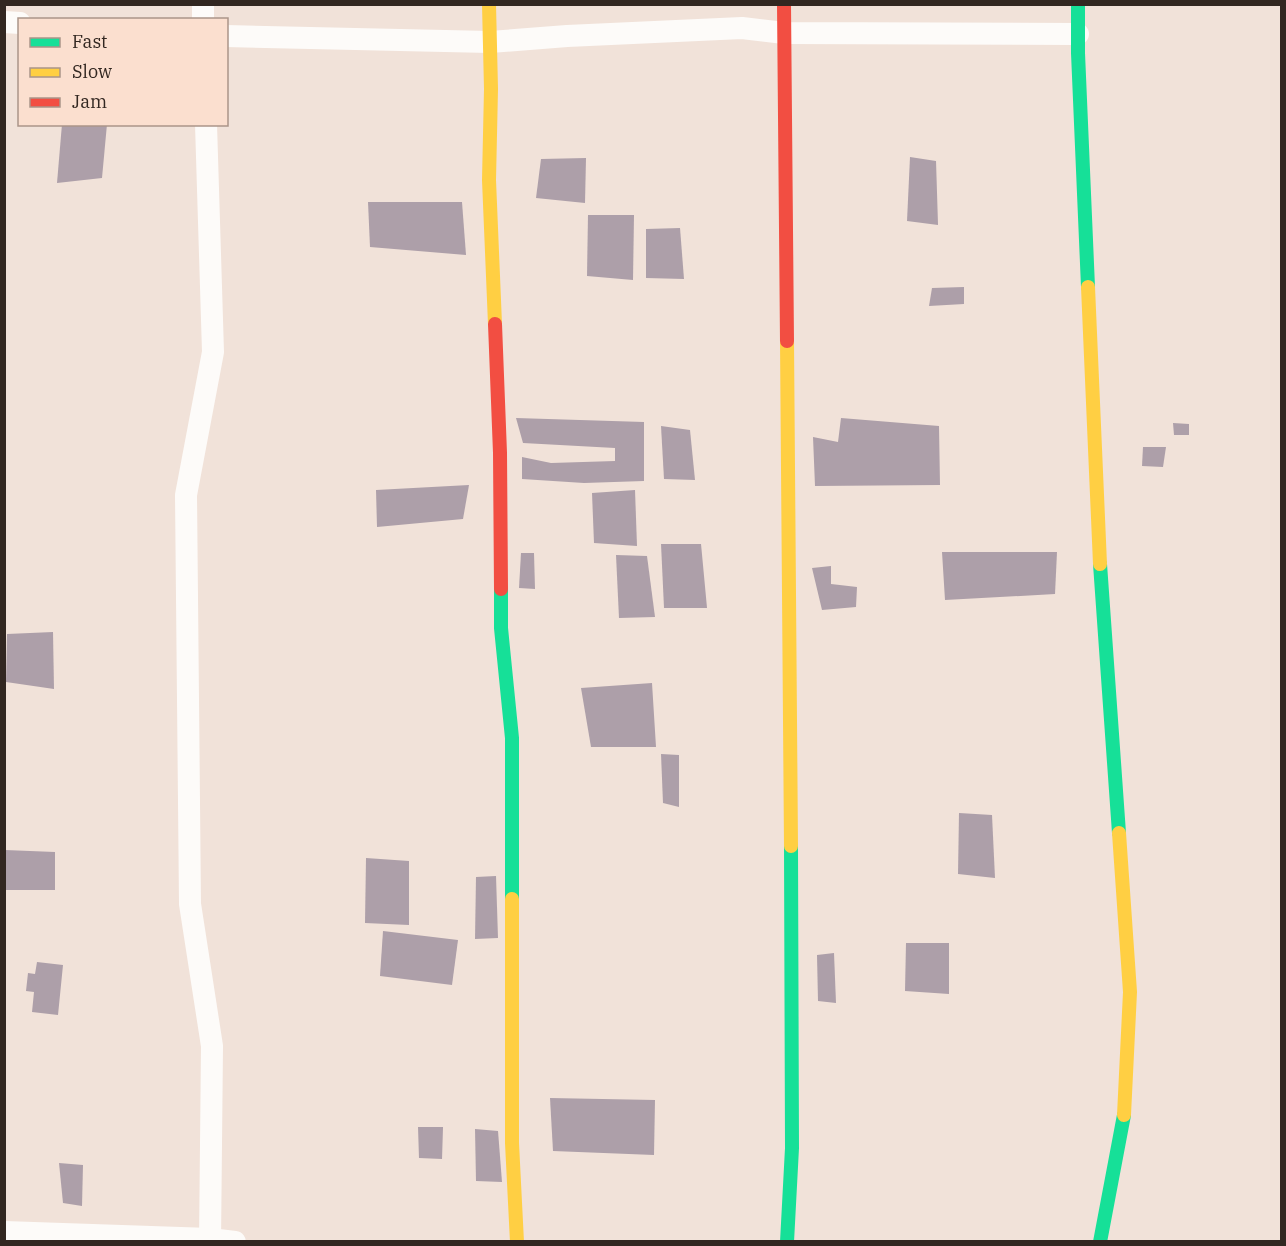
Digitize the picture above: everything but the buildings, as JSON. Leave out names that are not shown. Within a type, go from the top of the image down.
[{"type":"street","points":[[489,4],[489,180],[500,453],[501,628],[512,738],[512,1143],[518,1242]]},
{"type":"street","points":[[784,4],[792,1148],[787,1242]]},
{"type":"street","points":[[1078,4],[1100,559],[1130,993],[1124,1114],[1100,1242]]},
{"type":"street","points":[[228,36],[490,42],[742,28],[784,33],[1078,34]]},
{"type":"street","points":[[206,126],[213,352],[186,495],[186,507],[190,904],[212,1046],[210,1240]]},
{"type":"street","points":[[4,1232],[235,1242]]},
{"type":"traffic: fast","points":[[1078,4],[1088,287]]},
{"type":"traffic: fast","points":[[1100,564],[1119,833]]},
{"type":"traffic: fast","points":[[501,589],[501,628],[512,738],[512,899]]},
{"type":"traffic: fast","points":[[787,1242],[792,1148],[791,846]]},
{"type":"traffic: fast","points":[[1100,1242],[1124,1115]]},
{"type":"traffic: slow","points":[[489,4],[491,89],[489,180],[495,324]]},
{"type":"traffic: slow","points":[[1088,287],[1100,564]]},
{"type":"traffic: slow","points":[[787,341],[791,846]]},
{"type":"traffic: slow","points":[[1119,833],[1130,992],[1124,1115]]},
{"type":"traffic: slow","points":[[512,899],[512,1143],[517,1242]]},
{"type":"traffic: jam","points":[[784,4],[787,341]]},
{"type":"traffic: jam","points":[[495,324],[500,453],[501,589]]}]
